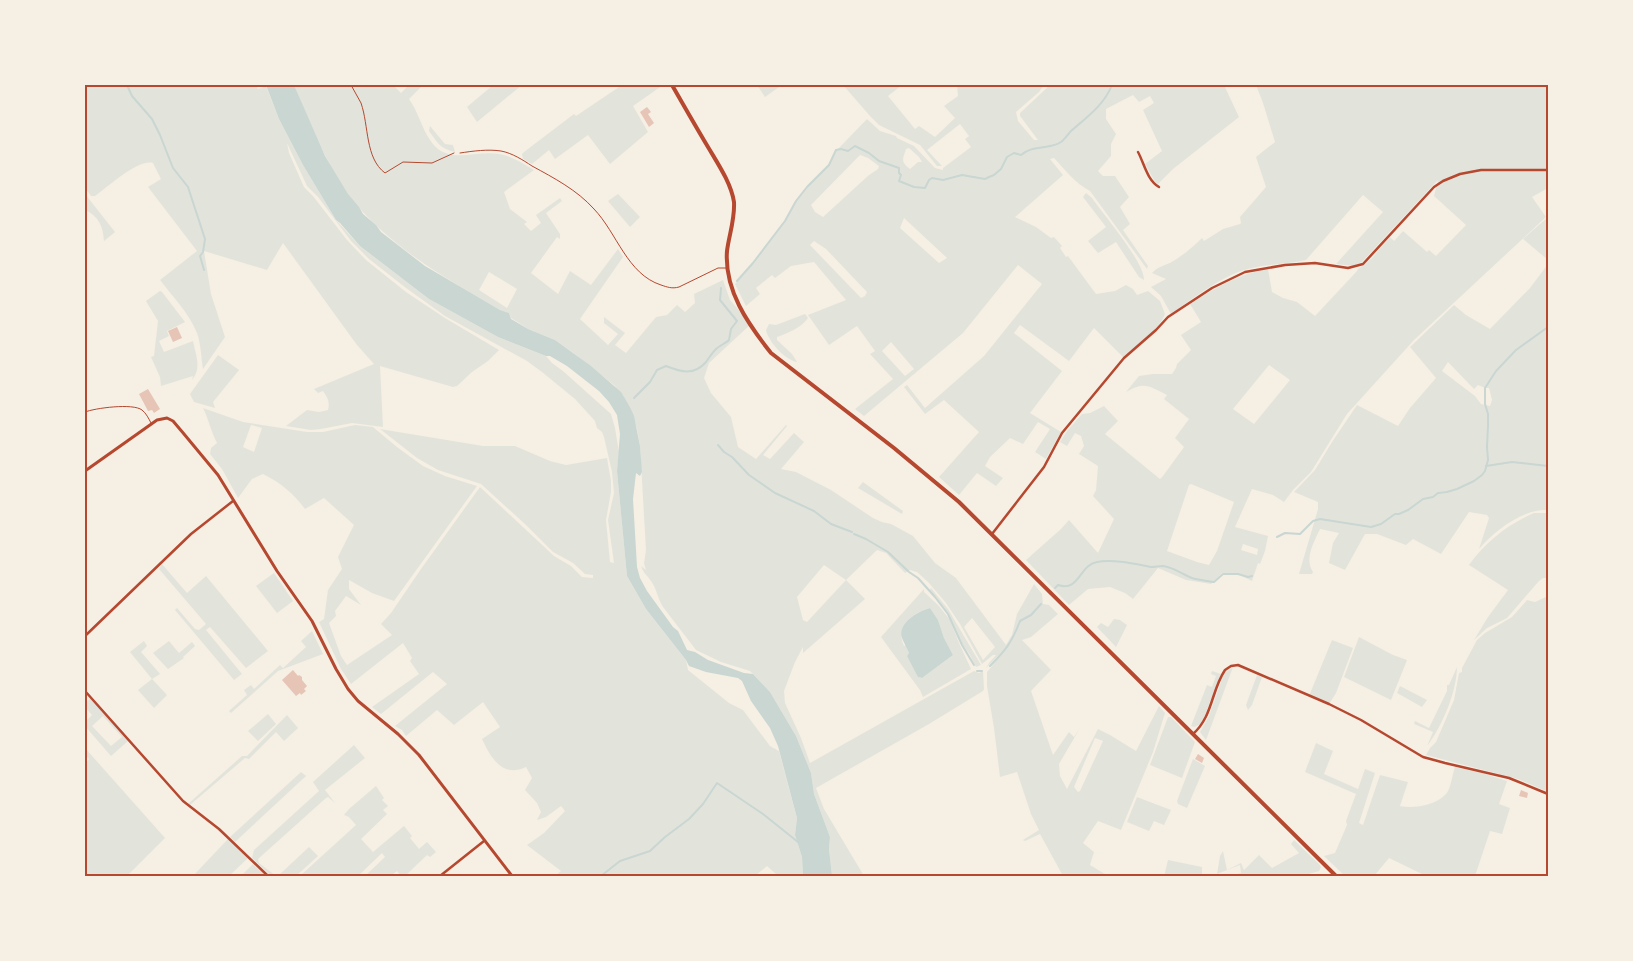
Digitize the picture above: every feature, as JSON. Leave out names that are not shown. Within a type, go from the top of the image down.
[{"type":"main road","points":[[672,85],[730,188],[734,203],[726,268],[731,288],[734,297],[749,322],[772,353],[932,478],[992,534],[1336,876]]},
{"type":"street","points":[[1138,152],[1154,184],[1159,187]]},
{"type":"street","points":[[992,534],[1044,467],[1062,432],[1124,358],[1168,317],[1212,288],[1245,272],[1285,265],[1315,263],[1348,268],[1364,264],[1434,187],[1450,178],[1460,174],[1492,169],[1548,170]]},
{"type":"street","points":[[85,471],[163,418],[175,424],[210,463],[312,621],[347,687],[358,701],[398,734],[419,755],[512,876]]},
{"type":"street","points":[[85,636],[191,534],[234,500]]},
{"type":"street","points":[[1193,734],[1208,715],[1225,670],[1231,666],[1238,665],[1354,716],[1423,757],[1445,764],[1509,778],[1548,794]]},
{"type":"street","points":[[85,691],[183,801],[219,829],[268,876]]},
{"type":"street","points":[[440,876],[484,841]]},
{"type":"lane","points":[[460,152],[503,151],[517,157],[572,190],[600,216],[625,254],[641,274],[653,282],[672,289],[718,268],[726,268]]},
{"type":"lane","points":[[85,412],[103,407],[138,408],[143,411],[152,424]]},
{"type":"path","points":[[352,85],[361,104],[373,157],[378,168],[385,173],[403,162],[432,163],[454,153]]},
{"type":"shaded area","points":[[85,85],[256,85],[258,89],[266,86],[279,119],[303,165],[336,220],[360,246],[429,299],[498,337],[546,356],[611,414],[619,452],[617,471],[627,576],[646,609],[686,660],[688,670],[729,703],[743,710],[770,746],[779,751],[797,818],[795,835],[802,857],[803,876],[778,876],[767,866],[755,876],[555,876],[561,871],[527,845],[544,833],[565,811],[561,806],[546,817],[537,820],[541,812],[537,803],[525,790],[532,778],[526,767],[518,770],[504,768],[489,753],[482,739],[500,727],[483,702],[454,725],[437,710],[406,736],[402,730],[395,726],[447,684],[433,672],[381,714],[372,707],[419,674],[410,661],[412,658],[403,643],[351,684],[341,669],[319,622],[324,619],[328,590],[342,569],[338,557],[354,525],[324,498],[305,509],[286,489],[263,474],[252,479],[238,498],[222,469],[210,454],[211,448],[217,443],[203,408],[243,422],[307,432],[323,432],[355,425],[373,427],[423,466],[445,476],[477,486],[394,601],[372,593],[349,580],[349,589],[361,605],[346,596],[335,611],[336,616],[329,623],[341,656],[347,665],[392,635],[381,624],[391,613],[480,487],[554,556],[571,566],[582,577],[593,578],[593,575],[585,574],[573,563],[553,552],[481,484],[438,470],[417,458],[380,429],[483,446],[515,446],[550,461],[566,465],[607,458],[611,492],[606,520],[610,562],[614,563],[608,520],[614,493],[612,472],[604,437],[597,428],[595,421],[575,399],[527,361],[445,316],[369,259],[351,241],[318,197],[307,186],[287,143],[289,153],[304,187],[347,240],[366,260],[406,292],[499,350],[457,386],[453,387],[380,366],[383,427],[352,423],[311,430],[286,426],[307,410],[319,412],[328,410],[329,402],[325,393],[323,391],[318,393],[314,389],[374,364],[357,345],[283,243],[267,270],[204,251],[211,294],[225,337],[203,369],[199,342],[194,326],[160,280],[197,251],[148,187],[161,179],[153,163],[139,165],[131,169],[95,196],[91,196],[85,188]],"holes":[[[251,425],[262,428],[254,452],[243,447]]]},
{"type":"shaded area","points":[[266,85],[294,85],[325,156],[348,194],[363,214],[381,232],[425,266],[500,310],[509,313],[511,319],[528,329],[555,340],[591,366],[621,392],[634,416],[640,446],[642,472],[640,476],[636,473],[633,499],[637,567],[640,578],[647,591],[673,627],[678,631],[687,650],[695,652],[708,660],[744,673],[753,674],[770,692],[796,736],[811,773],[814,794],[830,837],[829,849],[832,876],[803,876],[802,857],[795,835],[797,818],[778,746],[770,728],[751,701],[742,681],[738,678],[706,672],[689,666],[646,609],[627,576],[617,471],[620,434],[617,415],[609,402],[599,391],[567,366],[550,356],[498,337],[429,299],[360,246],[336,220],[303,165],[279,119]]},
{"type":"shaded area","points":[[294,85],[393,85],[401,93],[409,85],[423,85],[409,99],[429,138],[438,149],[452,155],[491,153],[504,155],[534,170],[504,192],[510,209],[527,222],[524,224],[531,231],[541,223],[536,215],[560,198],[562,201],[546,213],[560,234],[560,239],[557,237],[531,273],[558,294],[570,271],[591,285],[618,249],[623,257],[580,319],[608,345],[618,334],[604,323],[604,317],[625,333],[615,345],[626,353],[656,317],[667,315],[677,305],[685,312],[695,303],[694,294],[723,280],[730,300],[751,324],[709,363],[704,378],[711,393],[731,417],[738,447],[756,459],[786,425],[763,455],[770,459],[794,433],[804,442],[781,469],[796,472],[831,490],[873,518],[891,524],[913,536],[935,563],[956,578],[1006,645],[1012,635],[1017,614],[1034,584],[1042,594],[1043,604],[1049,605],[1058,614],[1031,637],[1022,640],[1051,670],[1031,691],[1053,755],[1069,732],[1074,737],[1080,728],[1059,764],[1060,776],[1067,789],[1098,729],[1136,751],[1159,706],[1165,713],[1153,752],[1121,830],[1098,821],[1083,843],[1094,852],[1090,865],[1105,874],[1132,876],[1063,876],[1040,834],[1025,841],[1023,840],[1039,830],[1031,814],[1017,772],[1000,777],[987,686],[987,672],[1002,654],[986,668],[996,655],[993,655],[982,664],[960,624],[946,603],[928,582],[917,572],[910,570],[905,573],[886,553],[877,550],[846,580],[865,599],[803,653],[803,647],[784,691],[785,703],[810,763],[974,671],[979,673],[983,671],[984,689],[929,724],[816,788],[824,809],[864,876],[832,876],[829,849],[830,837],[814,794],[811,773],[796,736],[770,692],[750,671],[721,662],[696,650],[663,607],[653,584],[641,566],[646,570],[644,563],[646,550],[640,446],[630,407],[615,386],[576,355],[555,340],[528,329],[511,318],[509,313],[500,310],[418,260],[364,214],[348,195],[324,153]],"holes":[[[489,272],[517,289],[507,308],[479,290]],[[824,565],[846,580],[807,622],[803,620],[797,597]],[[972,618],[995,647],[983,660],[964,627]],[[1095,738],[1103,741],[1080,791],[1078,792],[1074,787]]]},
{"type":"shaded area","points":[[493,85],[522,85],[477,122],[467,107]]},
{"type":"shaded area","points":[[622,85],[663,85],[633,106],[648,132],[610,164],[588,135],[555,159],[549,150],[532,164],[523,159],[522,154],[524,152],[574,114],[576,116]]},
{"type":"shaded area","points":[[757,85],[782,85],[765,97]]},
{"type":"shaded area","points":[[843,85],[902,85],[888,96],[915,129],[919,126],[935,137],[955,118],[944,106],[958,96],[957,85],[1044,85],[1039,92],[1016,112],[1018,121],[1034,140],[1038,140],[1020,116],[1020,113],[1050,85],[1224,85],[1239,117],[1173,169],[1158,184],[1145,164],[1162,151],[1143,110],[1154,103],[1150,96],[1139,102],[1133,95],[1106,109],[1106,119],[1116,134],[1111,144],[1111,156],[1098,171],[1103,176],[1115,176],[1129,197],[1120,207],[1130,224],[1123,230],[1148,266],[1147,269],[1090,191],[1066,172],[1054,158],[1050,159],[1063,175],[1015,217],[1036,227],[1051,238],[1054,237],[1062,246],[1060,248],[1066,257],[1068,256],[1096,294],[1115,291],[1126,285],[1133,289],[1137,295],[1148,291],[1160,301],[1165,314],[1153,332],[1123,357],[1094,328],[1069,361],[1020,325],[1014,333],[1062,371],[1030,413],[1061,432],[1046,459],[1035,452],[1050,429],[1038,422],[1023,444],[1010,438],[990,457],[985,466],[1003,478],[996,486],[977,473],[959,495],[939,477],[979,432],[944,400],[925,414],[904,387],[907,385],[925,408],[984,356],[1042,284],[1018,265],[963,333],[864,416],[855,409],[893,379],[870,354],[875,351],[857,326],[829,345],[808,315],[846,300],[814,262],[791,266],[775,278],[772,275],[756,288],[760,294],[746,306],[735,284],[787,219],[796,201],[829,165],[836,151],[867,119],[880,131],[896,136],[914,146],[935,168],[943,170],[943,168],[971,147],[965,139],[969,136],[960,124],[927,150],[942,166],[937,166],[920,145],[879,125]],"holes":[[[909,148],[922,162],[918,162],[910,169],[903,160],[906,149]],[[860,155],[879,166],[878,169],[823,217],[815,212],[811,205]],[[904,218],[947,258],[939,263],[900,228]],[[814,241],[826,249],[867,292],[861,298],[810,245]],[[891,342],[914,369],[905,376],[882,351]]]},
{"type":"shaded area","points":[[1256,85],[1548,85],[1548,188],[1532,197],[1546,217],[1414,340],[1347,414],[1311,472],[1284,502],[1273,495],[1252,489],[1235,527],[1268,536],[1265,551],[1260,564],[1258,563],[1252,581],[1238,574],[1222,573],[1211,584],[1186,580],[1158,568],[1133,599],[1125,593],[1110,587],[1088,589],[1069,605],[1026,560],[1069,520],[1098,553],[1114,519],[1093,496],[1096,490],[1098,466],[1079,454],[1084,446],[1081,436],[1075,433],[1067,446],[1060,442],[1082,414],[1090,413],[1104,406],[1118,421],[1105,434],[1160,479],[1163,476],[1184,447],[1175,438],[1189,419],[1164,399],[1167,395],[1151,387],[1138,387],[1126,392],[1139,376],[1172,374],[1177,364],[1191,350],[1181,335],[1201,322],[1190,304],[1237,278],[1268,269],[1272,292],[1297,302],[1315,316],[1390,237],[1394,241],[1403,231],[1427,252],[1429,250],[1436,256],[1466,225],[1434,196],[1438,180],[1362,262],[1353,266],[1336,264],[1383,212],[1363,195],[1306,260],[1259,267],[1231,275],[1171,314],[1161,296],[1151,287],[1166,279],[1152,273],[1179,258],[1202,238],[1204,241],[1223,229],[1240,224],[1240,217],[1266,187],[1256,157],[1275,142]],"holes":[[[1269,365],[1290,380],[1254,424],[1233,409]],[[1191,484],[1234,502],[1217,551],[1209,565],[1167,551],[1189,485]],[[1243,544],[1258,549],[1257,555],[1241,550]]]},
{"type":"shaded area","points":[[430,126],[445,144],[453,145],[455,152],[445,149],[439,144],[429,131]]},
{"type":"shaded area","points":[[1086,193],[1092,198],[1131,251],[1143,272],[1144,280],[1139,277],[1116,242],[1098,253],[1088,241],[1106,227],[1083,197]]},
{"type":"shaded area","points":[[85,194],[115,232],[104,241],[103,231],[99,222],[94,215],[85,210]]},
{"type":"shaded area","points":[[618,194],[640,217],[630,227],[608,201]]},
{"type":"shaded area","points":[[1548,217],[1548,260],[1523,239]]},
{"type":"shaded area","points":[[1548,264],[1548,510],[1529,513],[1510,522],[1479,549],[1489,518],[1487,515],[1469,512],[1441,554],[1413,539],[1406,545],[1377,534],[1365,534],[1345,570],[1329,563],[1333,543],[1339,533],[1320,529],[1313,545],[1309,562],[1313,572],[1312,574],[1299,574],[1318,509],[1318,502],[1294,492],[1315,470],[1357,405],[1398,426],[1410,408],[1436,378],[1410,347],[1454,305],[1466,315],[1490,329],[1530,288]],"holes":[[[1448,362],[1474,389],[1478,385],[1489,388],[1492,400],[1490,406],[1481,404],[1475,396],[1442,371]]]},
{"type":"shaded area","points":[[160,291],[185,322],[167,331],[169,336],[159,341],[164,352],[193,341],[198,366],[192,380],[193,376],[161,386],[160,377],[151,357],[154,356],[158,321],[146,301]]},
{"type":"shaded area","points":[[805,314],[808,318],[802,325],[777,337],[777,340],[792,354],[797,362],[792,361],[778,349],[766,330],[769,324],[776,325]]},
{"type":"shaded area","points":[[218,355],[239,370],[213,402],[215,408],[194,402],[190,394]]},
{"type":"shaded area","points":[[863,482],[903,511],[902,514],[858,488]]},
{"type":"shaded area","points":[[1534,513],[1548,513],[1548,578],[1543,578],[1539,581],[1507,618],[1487,628],[1474,640],[1508,590],[1469,565],[1498,534]]},
{"type":"shaded area","points":[[162,564],[187,593],[206,576],[268,651],[246,668],[210,627],[206,630],[242,674],[234,680],[175,610],[177,608],[195,629],[199,630],[206,624],[159,569]]},
{"type":"shaded area","points":[[274,573],[293,601],[277,613],[256,586]]},
{"type":"shaded area","points":[[931,588],[948,609],[981,665],[976,667],[962,644],[949,615],[930,590]]},
{"type":"shaded area","points":[[924,589],[924,592],[950,620],[971,669],[923,697],[920,690],[881,637]],"holes":[[[930,608],[938,620],[944,638],[953,655],[920,678],[907,656],[909,653],[906,645],[904,646],[902,632],[907,621],[924,610]]]},
{"type":"shaded area","points":[[1548,596],[1548,792],[1518,779],[1426,755],[1436,742],[1454,700],[1459,673],[1462,672],[1462,668],[1477,640],[1512,617],[1527,600],[1535,602]]},
{"type":"shaded area","points":[[930,608],[938,620],[944,638],[953,655],[922,678],[918,677],[907,656],[909,653],[901,633],[910,618]]},
{"type":"shaded area","points":[[1114,619],[1120,620],[1127,625],[1116,647],[1097,627],[1101,623],[1108,627]]},
{"type":"shaded area","points":[[312,631],[323,654],[278,671],[231,713],[229,711],[247,695],[244,690],[251,685],[254,689],[280,665],[283,668],[306,647],[301,641]]},
{"type":"shaded area","points":[[1359,637],[1393,655],[1407,660],[1391,700],[1344,677]]},
{"type":"shaded area","points":[[1332,640],[1353,648],[1336,693],[1329,704],[1309,696]]},
{"type":"shaded area","points":[[144,641],[147,646],[141,652],[160,674],[152,679],[130,652]]},
{"type":"shaded area","points":[[169,641],[179,653],[192,642],[195,646],[184,658],[168,669],[153,653]]},
{"type":"shaded area","points":[[1233,667],[1206,740],[1200,732],[1209,716],[1224,673]]},
{"type":"shaded area","points":[[1457,667],[1448,708],[1427,746],[1433,732],[1414,724],[1415,721],[1429,728],[1447,691],[1447,685],[1449,685]]},
{"type":"shaded area","points":[[1212,671],[1221,674],[1203,720],[1199,725],[1191,726],[1207,685],[1212,687],[1216,676],[1211,674]]},
{"type":"shaded area","points":[[1257,675],[1262,677],[1252,705],[1248,710],[1246,705]]},
{"type":"shaded area","points":[[152,679],[167,695],[154,708],[138,690]]},
{"type":"shaded area","points":[[1400,686],[1427,700],[1422,707],[1397,693]]},
{"type":"shaded area","points":[[90,698],[128,741],[111,756],[85,726],[85,722],[92,715],[85,707]],"holes":[[[103,716],[122,737],[111,746],[92,726]]]},
{"type":"shaded area","points":[[268,714],[276,724],[258,741],[248,731]]},
{"type":"shaded area","points":[[287,715],[298,728],[284,741],[276,732],[249,759],[245,758],[190,805],[188,804],[242,756],[247,756]]},
{"type":"shaded area","points":[[1168,717],[1171,717],[1195,742],[1182,778],[1150,765]]},
{"type":"shaded area","points":[[1316,743],[1333,751],[1324,774],[1358,789],[1365,769],[1375,773],[1359,823],[1363,825],[1380,775],[1408,782],[1400,806],[1406,807],[1424,805],[1442,798],[1449,789],[1455,767],[1507,781],[1499,804],[1510,808],[1502,834],[1490,831],[1475,876],[1421,876],[1422,874],[1389,858],[1374,876],[1345,876],[1324,856],[1335,853],[1347,825],[1346,821],[1356,794],[1305,772]]},
{"type":"shaded area","points":[[354,745],[365,758],[325,790],[335,803],[328,797],[326,798],[258,859],[259,863],[276,876],[271,876],[252,858],[254,850],[319,791],[313,782]]},
{"type":"shaded area","points":[[85,748],[165,838],[127,876],[85,876],[85,764],[89,759],[85,755]]},
{"type":"shaded area","points":[[1193,759],[1205,766],[1187,808],[1178,804],[1177,801]]},
{"type":"shaded area","points":[[301,772],[306,776],[235,842],[230,837]]},
{"type":"shaded area","points":[[376,786],[384,798],[382,800],[388,806],[383,810],[387,814],[361,839],[373,852],[404,826],[412,836],[410,838],[419,849],[427,842],[436,852],[430,857],[427,855],[405,876],[401,876],[397,871],[391,876],[365,876],[385,857],[382,853],[358,876],[300,876],[356,825],[349,817],[344,815]]},
{"type":"shaded area","points":[[1137,797],[1171,810],[1164,825],[1154,821],[1149,831],[1127,822]]},
{"type":"shaded area","points":[[228,839],[248,858],[229,876],[193,876]]},
{"type":"shaded area","points":[[1294,840],[1319,864],[1321,867],[1319,871],[1302,876],[1232,876],[1241,873],[1240,865],[1217,874],[1220,856],[1223,851],[1227,870],[1241,863],[1244,870],[1259,855],[1272,868],[1299,853],[1291,844]]},
{"type":"shaded area","points":[[309,847],[318,856],[296,876],[278,876]]},
{"type":"shaded area","points":[[1168,860],[1202,867],[1202,876],[1164,876]]},
{"type":"shaded area","points":[[253,864],[266,876],[241,876]]},
{"type":"building","points":[[647,107],[651,112],[648,114],[654,123],[649,127],[640,112]]},
{"type":"building","points":[[177,327],[182,338],[173,342],[168,331]]},
{"type":"building","points":[[148,389],[160,409],[154,413],[152,410],[148,411],[139,394]]},
{"type":"building","points":[[293,670],[298,676],[302,677],[307,686],[304,689],[306,691],[301,695],[300,693],[296,696],[282,680]]},
{"type":"building","points":[[1198,754],[1204,758],[1202,763],[1195,759]]},
{"type":"building","points":[[1521,790],[1528,793],[1527,798],[1519,796]]},
{"type":"waterway","points":[[127,85],[132,96],[152,119],[173,168],[188,187],[205,239],[203,252],[200,256],[204,270]]},
{"type":"waterway","points":[[737,281],[785,221],[796,201],[807,187],[829,165],[836,150],[848,151],[855,146],[879,161],[899,168],[901,175],[899,181],[914,187],[925,188],[932,178],[943,180],[962,175],[985,179],[1001,169],[1007,157],[1014,153],[1021,155],[1031,149],[1052,146],[1061,142],[1100,105],[1112,85]]},
{"type":"waterway","points":[[634,398],[650,382],[657,370],[666,366],[687,372],[697,369],[706,362],[716,349],[729,340],[731,329],[737,321],[720,300],[721,288]]},
{"type":"waterway","points":[[1277,537],[1285,533],[1300,534],[1313,521],[1320,519],[1371,527],[1381,524],[1395,514],[1408,510],[1423,499],[1433,497],[1438,493],[1457,489],[1482,475],[1488,460],[1488,414],[1485,404],[1485,388],[1496,371],[1516,350],[1548,327]]},
{"type":"waterway","points":[[718,445],[749,475],[775,493],[814,511],[831,524],[852,532]]},
{"type":"waterway","points":[[1486,466],[1512,462],[1548,466]]},
{"type":"waterway","points":[[854,534],[888,552],[918,578],[948,614],[962,645],[974,665]]},
{"type":"waterway","points":[[1055,588],[1058,585],[1071,585],[1091,564],[1104,561],[1124,562],[1151,567],[1163,566],[1192,578],[1214,582],[1223,574],[1252,576]]},
{"type":"waterway","points":[[990,666],[1008,645],[1020,621],[1031,615],[1041,604]]},
{"type":"waterway","points":[[977,671],[982,671]]},
{"type":"waterway","points":[[601,876],[620,861],[650,851],[689,819],[703,804],[717,783],[763,814],[798,842]]}]
